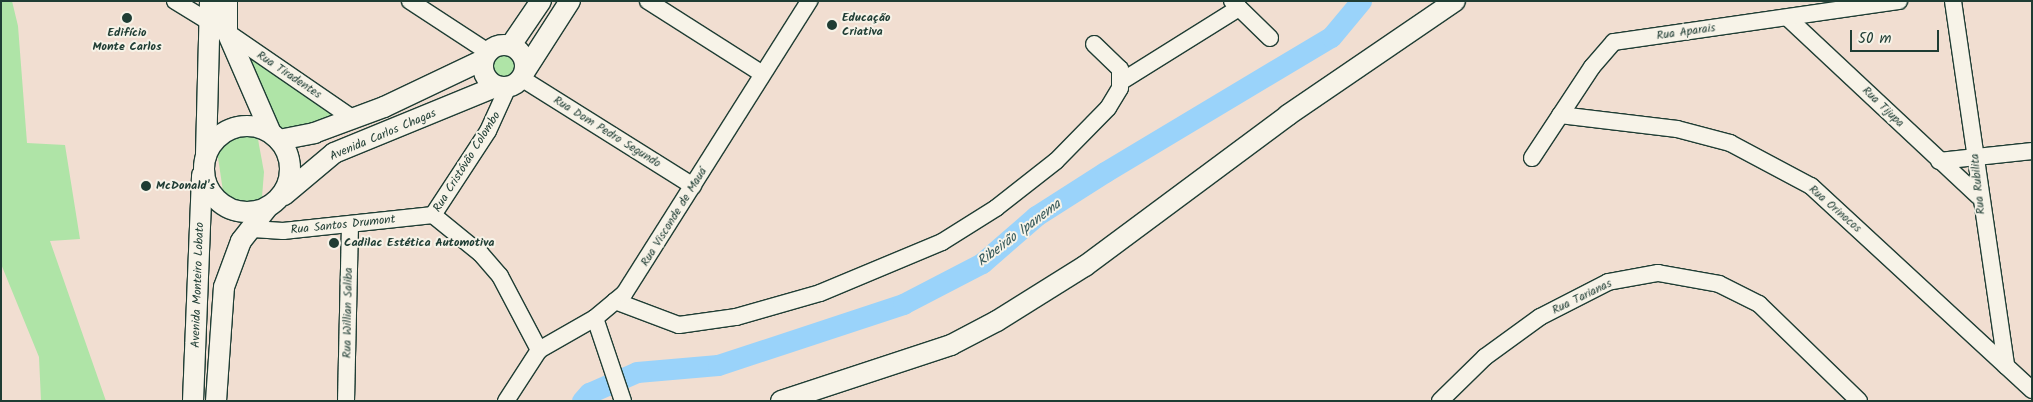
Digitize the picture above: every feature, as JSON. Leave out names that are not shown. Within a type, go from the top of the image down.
[{"type":"main road","name":"Avenida Monteiro Lobato","points":[[210,1],[219,28],[275,136]]},
{"type":"main road","name":"Avenida Monteiro Lobato","points":[[193,401],[204,164],[219,28],[227,1]]},
{"type":"main road","points":[[511,45],[541,1]]},
{"type":"main road","points":[[513,80],[570,1]]},
{"type":"main road","points":[[781,401],[951,345],[997,321],[1085,266],[1288,115],[1455,1]]},
{"type":"main road","points":[[497,45],[511,45],[524,58],[513,80],[487,78],[486,56],[497,45]]},
{"type":"main road","name":"Avenida Carlos Chagas","points":[[275,136],[314,133],[352,118],[486,56]]},
{"type":"main road","name":"Avenida Carlos Chagas","points":[[273,204],[334,153],[513,80]]},
{"type":"main road","points":[[248,125],[275,136],[291,163],[289,183],[273,204],[240,212],[226,207],[215,198],[204,164],[209,148],[225,131],[248,125]]},
{"type":"main road","name":"Avenida Monteiro Lobato","points":[[216,401],[224,287],[232,258],[273,204]]},
{"type":"street","name":"Rua Tiradentes","points":[[175,1],[219,28],[352,118]]},
{"type":"street","points":[[410,1],[486,56]]},
{"type":"street","points":[[648,1],[761,73]]},
{"type":"street","name":"Rua Visconde de Mauá","points":[[506,401],[539,350],[595,318],[615,301],[655,251],[761,73],[809,1]]},
{"type":"street","name":"Rua Aparais","points":[[1532,158],[1560,115],[1614,42],[1899,1]]},
{"type":"street","name":"Rua Rubilita","points":[[1953,1],[1976,160],[1978,196],[2006,366]]},
{"type":"street","points":[[615,301],[679,325],[736,317],[820,293],[942,242],[996,208],[1062,155],[1094,126],[1122,81],[1235,5],[1270,38]]},
{"type":"street","name":"Rua Tijupa","points":[[1788,18],[1978,196]]},
{"type":"street","points":[[1094,44],[1114,60],[1122,81]]},
{"type":"street","name":"Rua Dom Pedro Segundo","points":[[513,80],[693,186]]},
{"type":"street","name":"Rua Cristóvão Colombo","points":[[513,80],[488,131],[433,215],[482,254],[500,276],[539,350]]},
{"type":"street","name":"Rua Orinocos","points":[[1560,115],[1677,129],[1712,138],[1811,186],[2032,390]]},
{"type":"street","points":[[1939,161],[1976,160],[2032,151]]},
{"type":"street","name":"Rua Santos Drumont","points":[[253,229],[283,232],[433,215]]},
{"type":"street","name":"Rua Willian Saliba","points":[[346,401],[350,225]]},
{"type":"street","name":"Rua Tarianas","points":[[1440,401],[1485,357],[1540,318],[1608,282],[1658,274],[1719,284],[1759,304],[1859,401]]},
{"type":"street","points":[[595,318],[623,401]]},
{"type":"green space","points":[[1,1],[12,1],[18,26],[27,143],[65,145],[80,239],[50,241],[106,401],[41,401],[39,357],[1,264]]},
{"type":"green space","points":[[504,50],[510,51],[515,55],[519,60],[519,72],[515,77],[510,81],[504,82],[498,81],[493,77],[489,72],[488,66],[489,60],[493,55],[498,51]]},
{"type":"green space","points":[[249,52],[335,114],[322,125],[281,133],[251,73]]},
{"type":"green space","points":[[251,130],[257,134],[264,172],[262,197],[257,206],[235,206],[224,198],[216,144],[233,133]]},
{"type":"waterway","name":"Ribeirão Ipanema","points":[[582,401],[589,393],[637,372],[718,365],[903,304],[982,263],[1036,216],[1105,172],[1331,37],[1361,1]]},
{"type":"place","name":"Edifício Monte Carlos","points":[[127,18]]},
{"type":"place","name":"Educação Criativa","points":[[832,25]]},
{"type":"place","name":"McDonald's","points":[[146,186]]},
{"type":"place","name":"Cadilac Estética Automotiva","points":[[334,243]]}]
